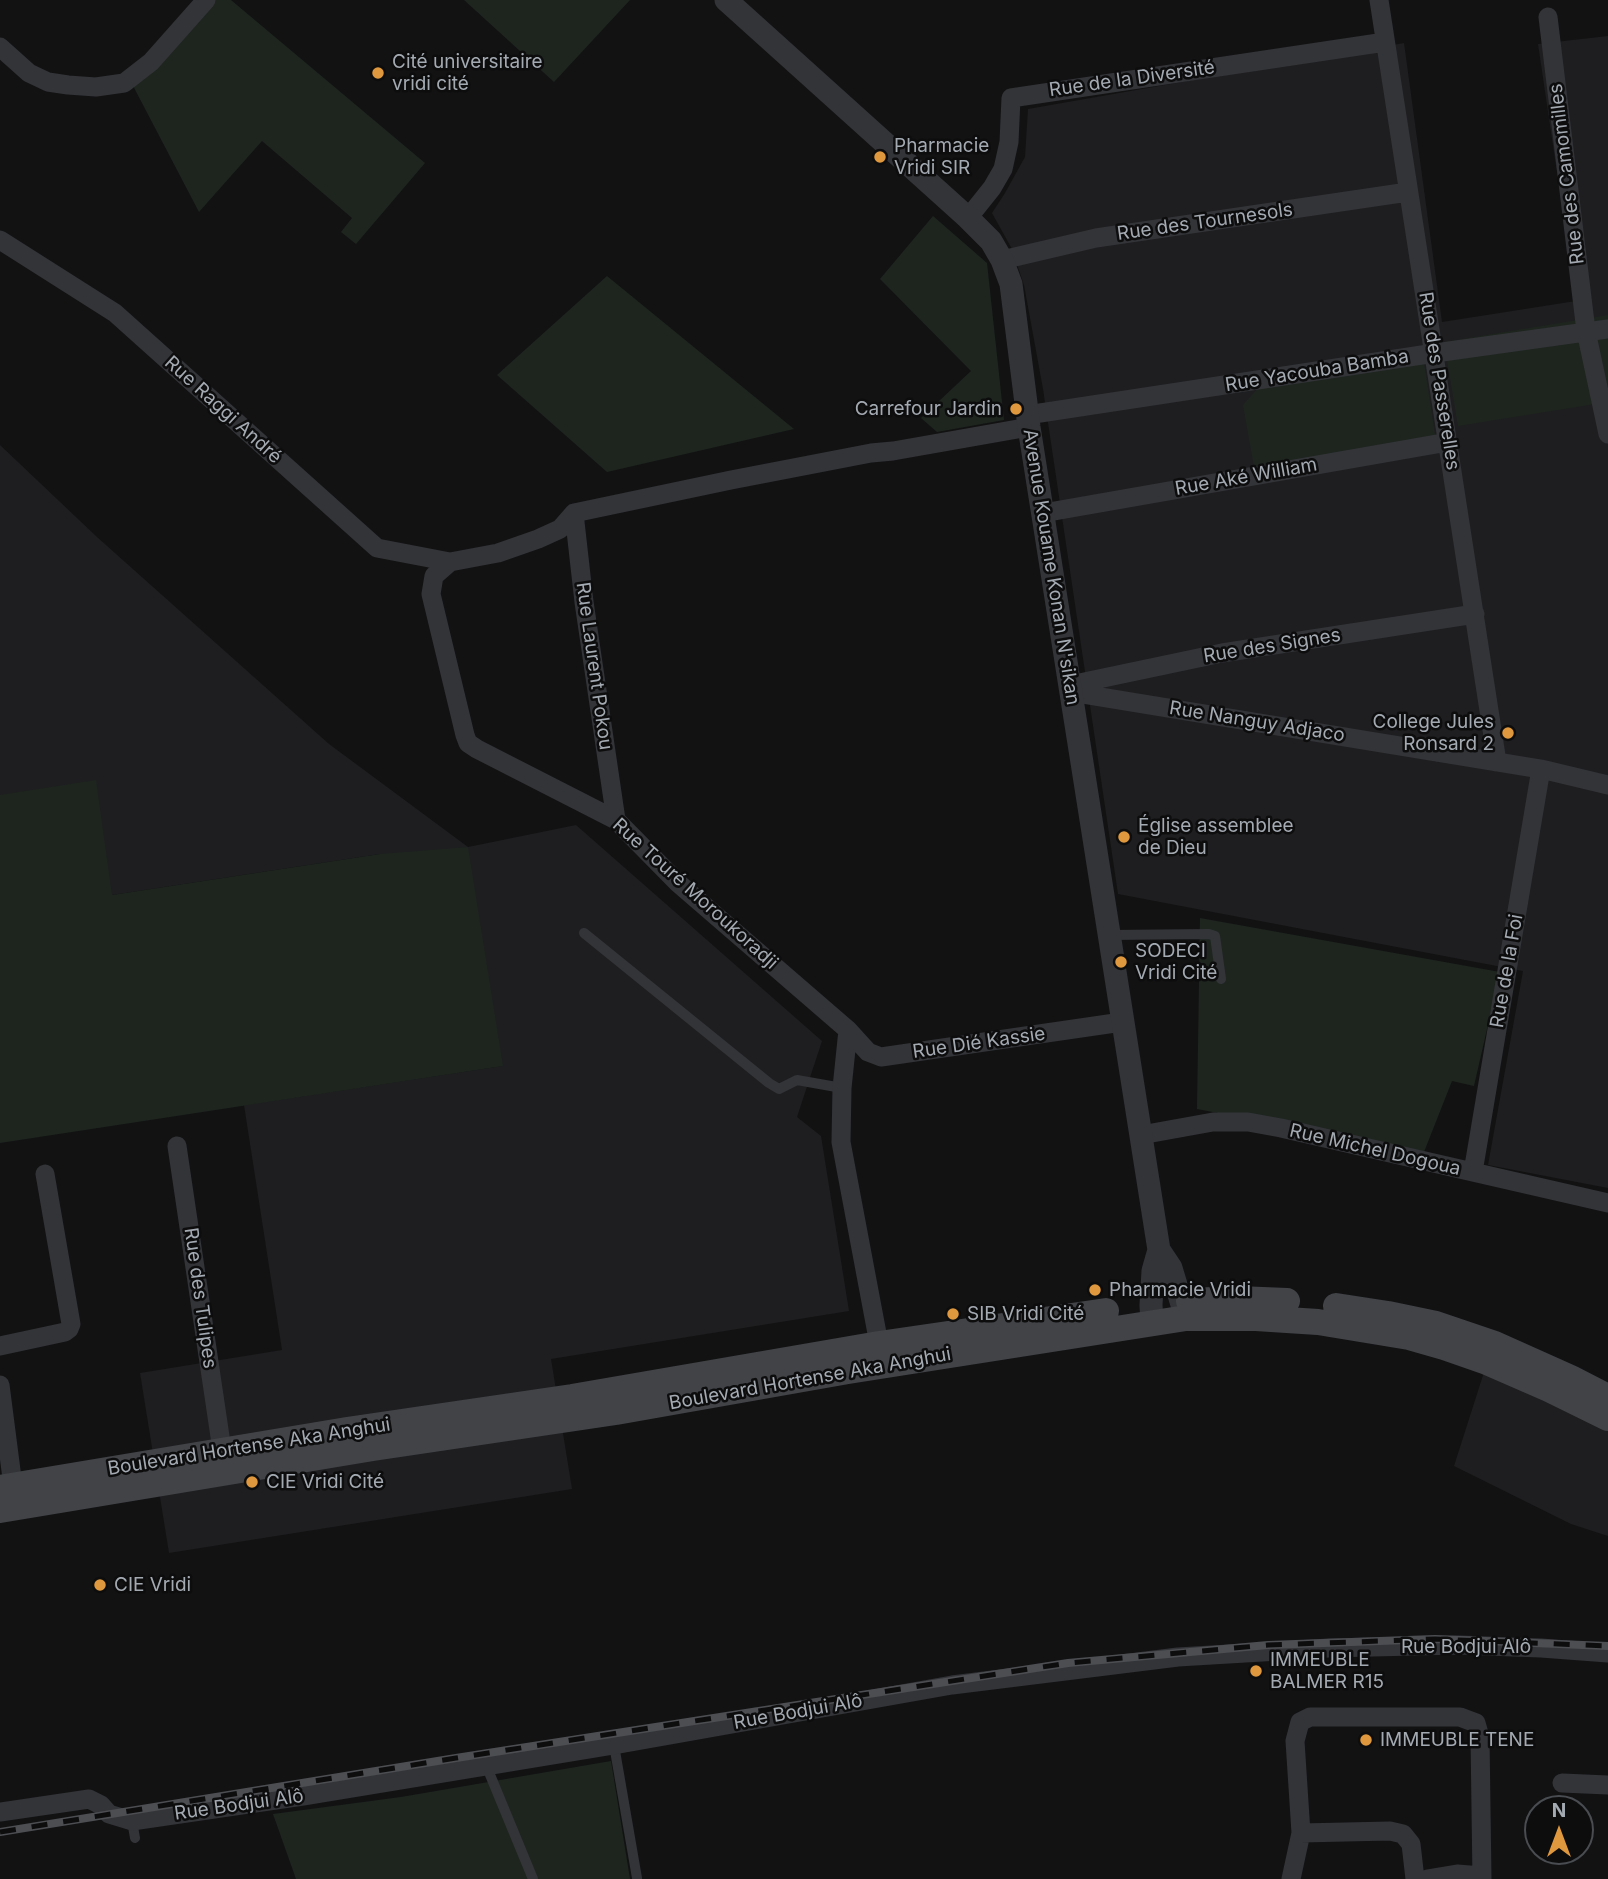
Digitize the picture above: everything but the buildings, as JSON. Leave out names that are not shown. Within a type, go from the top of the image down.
[{"type":"main road","name":"Boulevard Hortense Aka Anghui","points":[[4,1482],[572,1398],[879,1344],[1184,1310],[1238,1299],[1284,1301],[1388,1314],[1436,1324],[1495,1344],[1608,1397]]},
{"type":"main road","name":"Boulevard Hortense Aka Anghui","points":[[1184,1310],[1318,1322],[1409,1337],[1487,1362],[1549,1388],[1608,1418]]},
{"type":"main road","name":"Boulevard Hortense Aka Anghui","points":[[0,1510],[373,1448],[616,1412],[1152,1314]]},
{"type":"street","points":[[0,47],[29,73],[48,82],[96,87],[124,83],[151,62],[206,0]]},
{"type":"street","name":"Avenue Kouame Konan N'sikan","points":[[726,0],[968,218],[991,241],[1011,284],[1028,421],[1159,1251],[1153,1271],[1152,1314]]},
{"type":"street","name":"Rue des Passerelles","points":[[1379,0],[1497,762]]},
{"type":"street","name":"Rue des Camomilles","points":[[1548,18],[1586,331],[1608,434]]},
{"type":"street","name":"Rue de la Diversité","points":[[968,218],[1003,169],[1009,142],[1011,98],[1385,42]]},
{"type":"street","name":"Rue des Tournesols","points":[[1002,260],[1096,238],[1408,192]]},
{"type":"street","name":"Rue Raggi André","points":[[0,240],[115,313],[377,548],[450,562]]},
{"type":"street","name":"Rue Yacouba Bamba","points":[[1028,421],[1435,353],[1608,329]]},
{"type":"street","points":[[450,562],[498,553],[538,539],[560,529],[573,513],[1028,421]]},
{"type":"street","name":"Rue Aké William","points":[[1043,513],[1448,442]]},
{"type":"street","name":"Rue Laurent Pokou","points":[[573,513],[616,820]]},
{"type":"street","name":"Rue Touré Moroukoradji","points":[[450,562],[434,576],[431,594],[468,743],[616,820],[678,883],[848,1030]]},
{"type":"street","name":"Rue des Signes","points":[[1070,689],[1222,653],[1475,614]]},
{"type":"street","name":"Rue Nanguy Adjaco","points":[[1070,689],[1541,769],[1608,785]]},
{"type":"street","name":"Rue de la Foi","points":[[1473,1172],[1541,769]]},
{"type":"street","name":"Rue Dié Kassie","points":[[848,1030],[868,1052],[881,1057],[1122,1022]]},
{"type":"street","points":[[848,1030],[842,1088],[841,1142],[879,1344]]},
{"type":"street","name":"Rue Michel Dogoua","points":[[1141,1135],[1213,1122],[1248,1122],[1608,1203]]},
{"type":"street","name":"Rue des Tulipes","points":[[177,1146],[222,1450]]},
{"type":"street","points":[[0,1346],[65,1332],[71,1324],[46,1174]]},
{"type":"street","name":"Avenue Kouame Konan N'sikan","points":[[1159,1251],[1171,1268],[1184,1310]]},
{"type":"street","points":[[0,1385],[4,1482]]},
{"type":"street","name":"Rue Bodjui Alô","points":[[0,1812],[89,1799],[133,1829],[303,1796],[614,1745],[952,1685],[1178,1657],[1329,1648],[1459,1645],[1608,1653]]},
{"type":"street","points":[[1291,1879],[1301,1833],[1296,1741],[1300,1723],[1310,1717],[1460,1717],[1476,1723],[1480,1737],[1482,1878],[1457,1874],[1427,1879]]},
{"type":"street","points":[[1562,1783],[1608,1785]]},
{"type":"street","points":[[1301,1833],[1390,1831],[1402,1834],[1411,1844],[1415,1879]]},
{"type":"lane","points":[[584,933],[769,1083],[779,1089],[797,1080],[842,1088]]},
{"type":"lane","points":[[1108,935],[1209,934],[1214,936],[1221,979]]},
{"type":"lane","points":[[614,1745],[637,1878]]},
{"type":"lane","points":[[486,1765],[533,1879]]},
{"type":"shaded area","points":[[212,0],[231,0],[425,163],[356,244],[341,232],[352,218],[262,141],[199,212],[130,80]]},
{"type":"shaded area","points":[[464,0],[630,0],[554,82]]},
{"type":"shaded area","points":[[1608,36],[1608,1188],[1488,1165],[1523,971],[1118,894],[1043,389],[1024,285],[1012,249],[992,213],[1025,157],[1028,109],[1404,43],[1442,322],[1576,301],[1538,44]]},
{"type":"shaded area","points":[[933,216],[987,263],[1004,420],[937,432],[921,418],[971,371],[880,279]]},
{"type":"shaded area","points":[[607,276],[794,429],[607,472],[497,375]]},
{"type":"shaded area","points":[[1608,315],[1608,402],[1458,426],[1444,342]]},
{"type":"shaded area","points":[[1422,349],[1436,441],[1254,467],[1243,405],[1269,376]]},
{"type":"shaded area","points":[[0,445],[97,537],[329,744],[468,847],[576,825],[822,1041],[797,1117],[821,1136],[849,1311],[551,1359],[572,1489],[169,1553],[140,1373],[282,1350],[244,1105],[502,1066],[380,854],[112,895],[0,909]]},
{"type":"shaded area","points":[[96,780],[112,895],[380,854],[468,847],[503,1066],[0,1143],[0,795]]},
{"type":"shaded area","points":[[1200,918],[1500,972],[1474,1086],[1452,1081],[1424,1152],[1197,1109]]},
{"type":"shaded area","points":[[1485,1369],[1608,1425],[1608,1536],[1571,1524],[1454,1466]]},
{"type":"shaded area","points":[[611,1761],[630,1879],[296,1879],[273,1814],[401,1797]]},
{"type":"railway","points":[[0,1832],[1068,1663],[1268,1645],[1435,1639],[1608,1646]]},
{"type":"place","name":"Cité universitaire vridi cité","points":[[378,73]]},
{"type":"place","name":"Pharmacie Vridi SIR","points":[[880,157]]},
{"type":"place","name":"Carrefour Jardin","points":[[1016,409]]},
{"type":"place","name":"College Jules Ronsard 2","points":[[1508,733]]},
{"type":"place","name":"Église assemblee de Dieu","points":[[1124,837]]},
{"type":"place","name":"SODECI Vridi Cité","points":[[1121,962]]},
{"type":"place","name":"Pharmacie Vridi","points":[[1095,1290]]},
{"type":"place","name":"SIB Vridi Cité","points":[[953,1314]]},
{"type":"place","name":"CIE Vridi Cité","points":[[252,1482]]},
{"type":"place","name":"CIE Vridi","points":[[100,1585]]},
{"type":"place","name":"IMMEUBLE BALMER R15","points":[[1256,1671]]},
{"type":"place","name":"IMMEUBLE TENE","points":[[1366,1740]]}]
